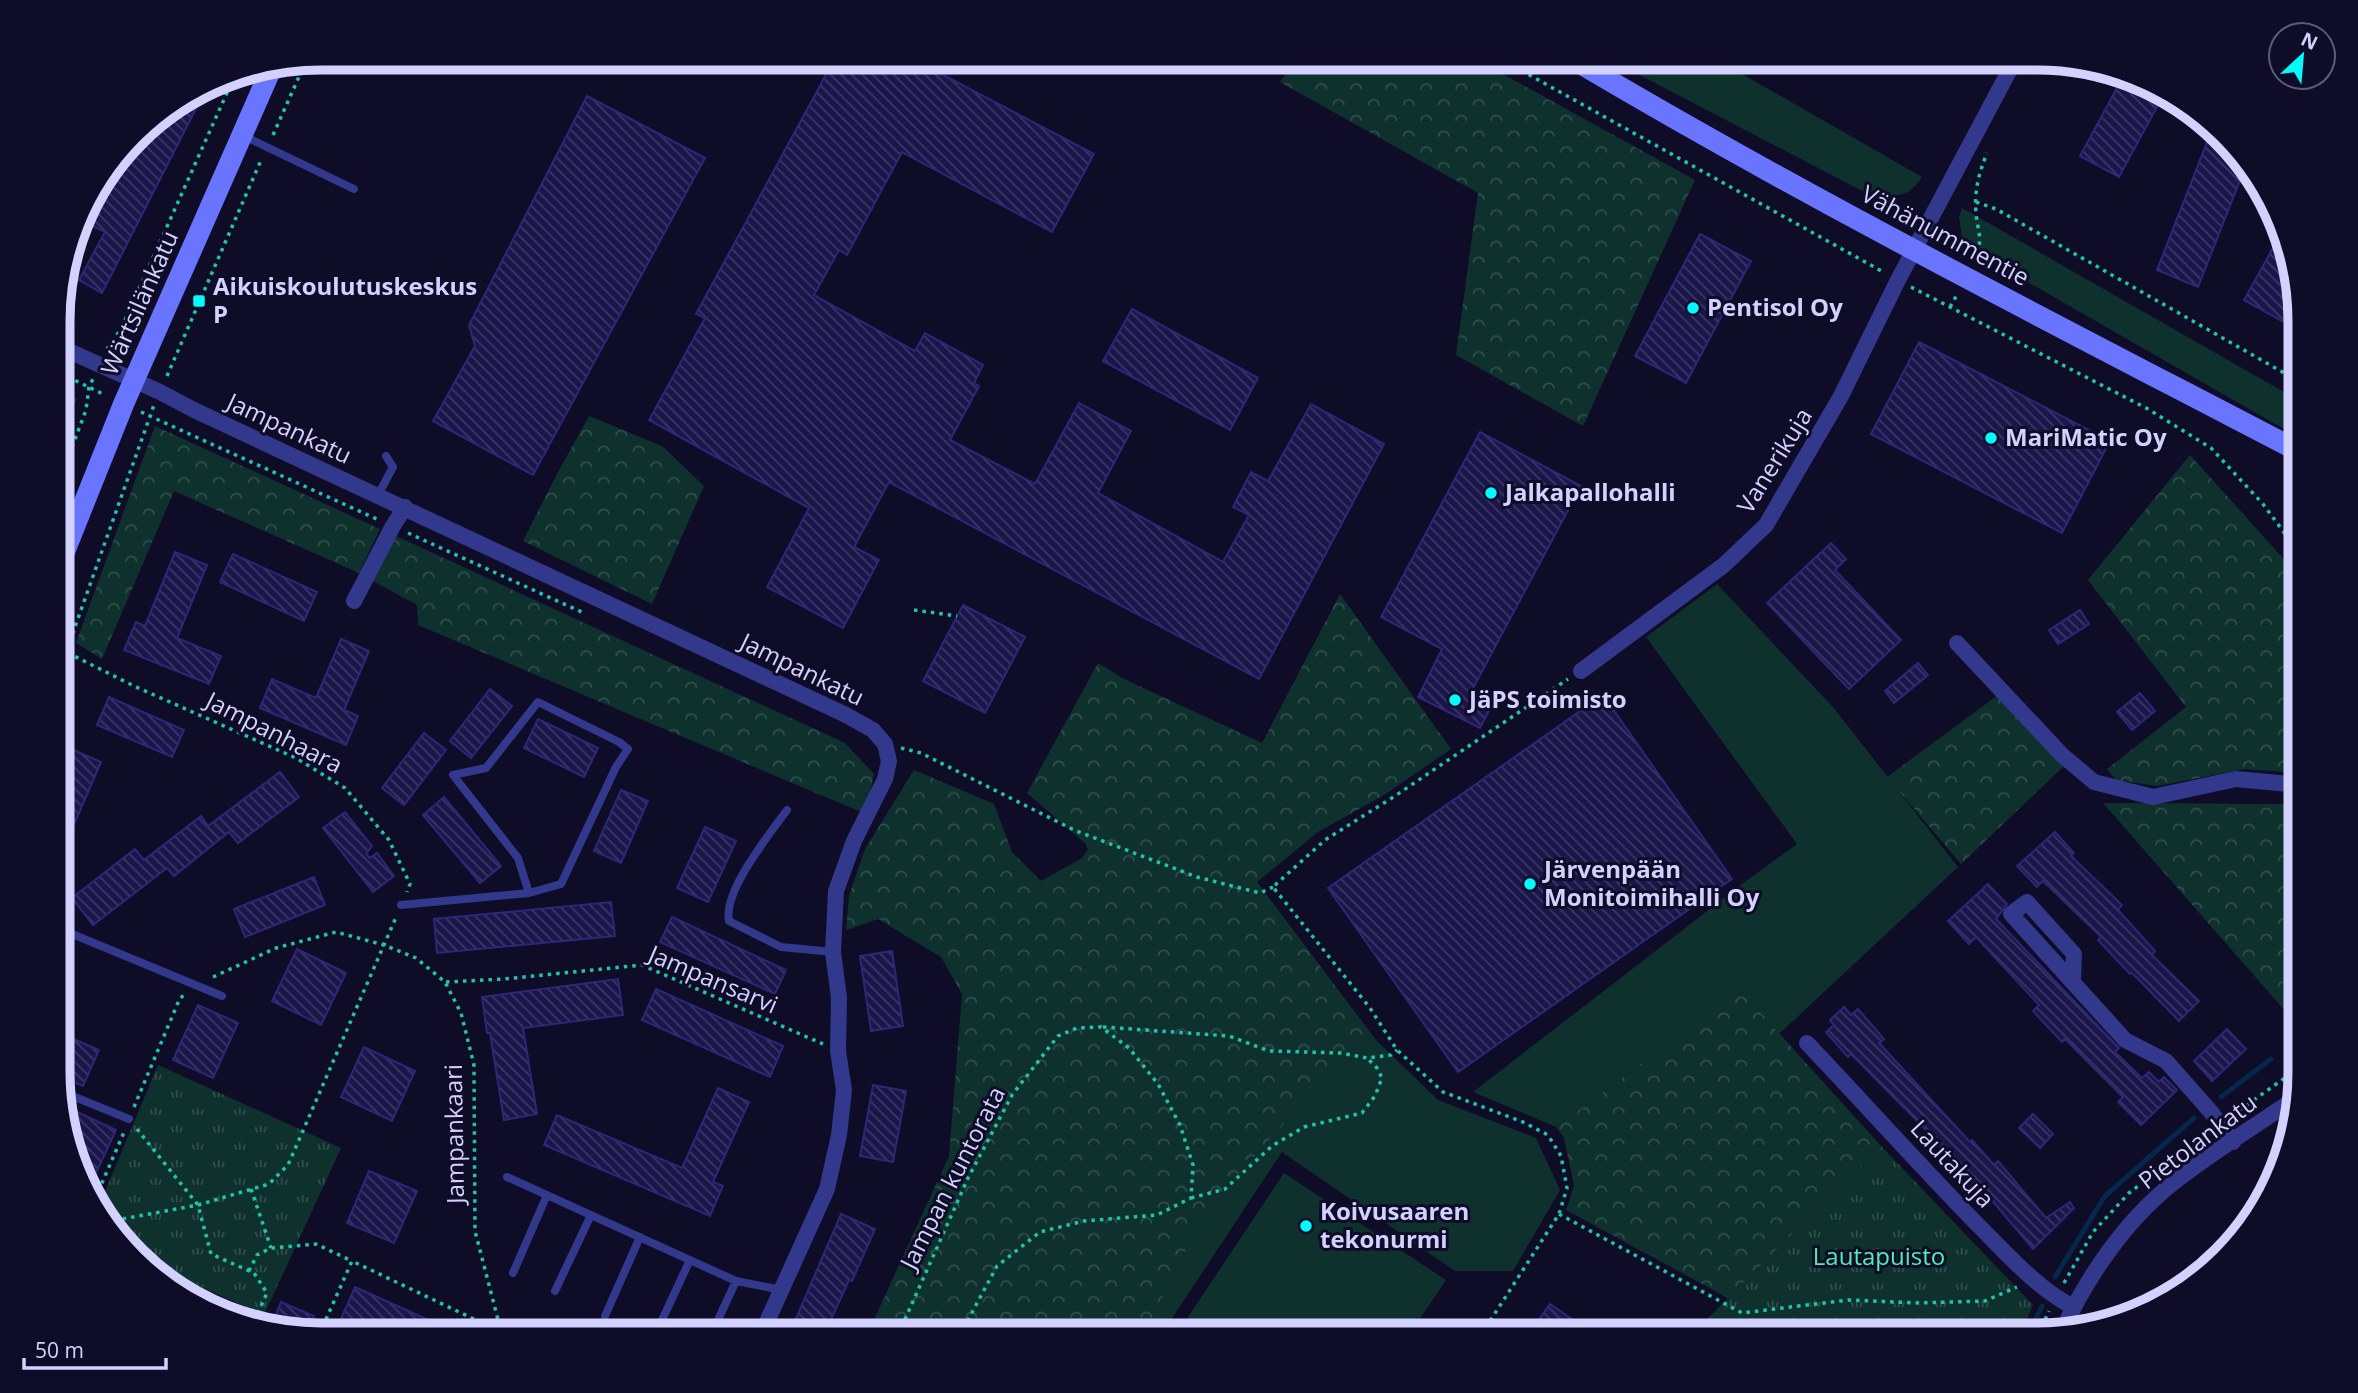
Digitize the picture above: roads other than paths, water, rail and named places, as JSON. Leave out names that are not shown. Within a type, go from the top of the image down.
[{"type":"main road","name":"Vähänummentie","points":[[1592,70],[1915,250],[2288,446]]},
{"type":"main road","name":"Wärtsilänkatu","points":[[70,538],[124,403],[244,136],[266,77]]},
{"type":"street","name":"Vanerikuja","points":[[1581,671],[1724,565],[1766,524],[1841,396],[2010,70]]},
{"type":"street","name":"Jampankatu","points":[[70,352],[405,507],[855,719],[873,730],[886,744],[890,761],[885,779],[855,841],[836,891],[833,952]]},
{"type":"street","points":[[354,601],[405,507]]},
{"type":"street","points":[[1957,643],[2062,755],[2094,782],[2153,797],[2236,779],[2288,784]]},
{"type":"street","points":[[2073,981],[2074,954],[2026,902],[2011,914],[2125,1040],[2166,1061],[2211,1112],[2233,1142]]},
{"type":"street","points":[[767,1323],[827,1189],[839,1135],[844,1090],[838,1051],[839,998],[833,952]]},
{"type":"street","name":"Lautakuja","points":[[1807,1043],[1950,1196],[2035,1279],[2055,1297],[2073,1307]]},
{"type":"street","name":"Pietolankatu","points":[[2066,1321],[2126,1228],[2172,1183],[2286,1105]]},
{"type":"lane","points":[[244,136],[354,189]]},
{"type":"lane","points":[[378,495],[393,467],[386,456]]},
{"type":"lane","points":[[401,905],[529,893],[561,884],[616,767],[628,749],[538,702],[486,768],[453,775],[518,858],[529,893]]},
{"type":"lane","points":[[787,810],[744,869],[727,911],[729,921],[781,947],[833,952]]},
{"type":"lane","points":[[70,933],[222,996]]},
{"type":"lane","points":[[71,1096],[129,1119]]},
{"type":"lane","points":[[507,1177],[736,1281],[782,1290]]},
{"type":"lane","points":[[513,1273],[547,1195]]},
{"type":"lane","points":[[555,1291],[591,1215]]},
{"type":"lane","points":[[605,1316],[640,1237]]},
{"type":"lane","points":[[661,1323],[690,1260]]},
{"type":"lane","points":[[717,1323],[736,1281]]},
{"type":"waterway","points":[[2221,1097],[2271,1059]]},
{"type":"waterway","points":[[2055,1277],[2105,1196],[2194,1118]]},
{"type":"waterway","points":[[2034,1323],[2042,1306]]},
{"type":"place","name":"Aikuiskoulutuskeskus P","points":[[199,301]]},
{"type":"place","name":"Pentisol Oy","points":[[1693,308]]},
{"type":"place","name":"MariMatic Oy","points":[[1991,438]]},
{"type":"place","name":"Jalkapallohalli","points":[[1491,493]]},
{"type":"place","name":"JäPS toimisto","points":[[1455,700]]},
{"type":"place","name":"Järvenpään Monitoimihalli Oy","points":[[1530,884]]},
{"type":"place","name":"Koivusaaren tekonurmi","points":[[1306,1226]]},
{"type":"park label","name":"Lautapuisto","points":[[1879,1257]]}]
